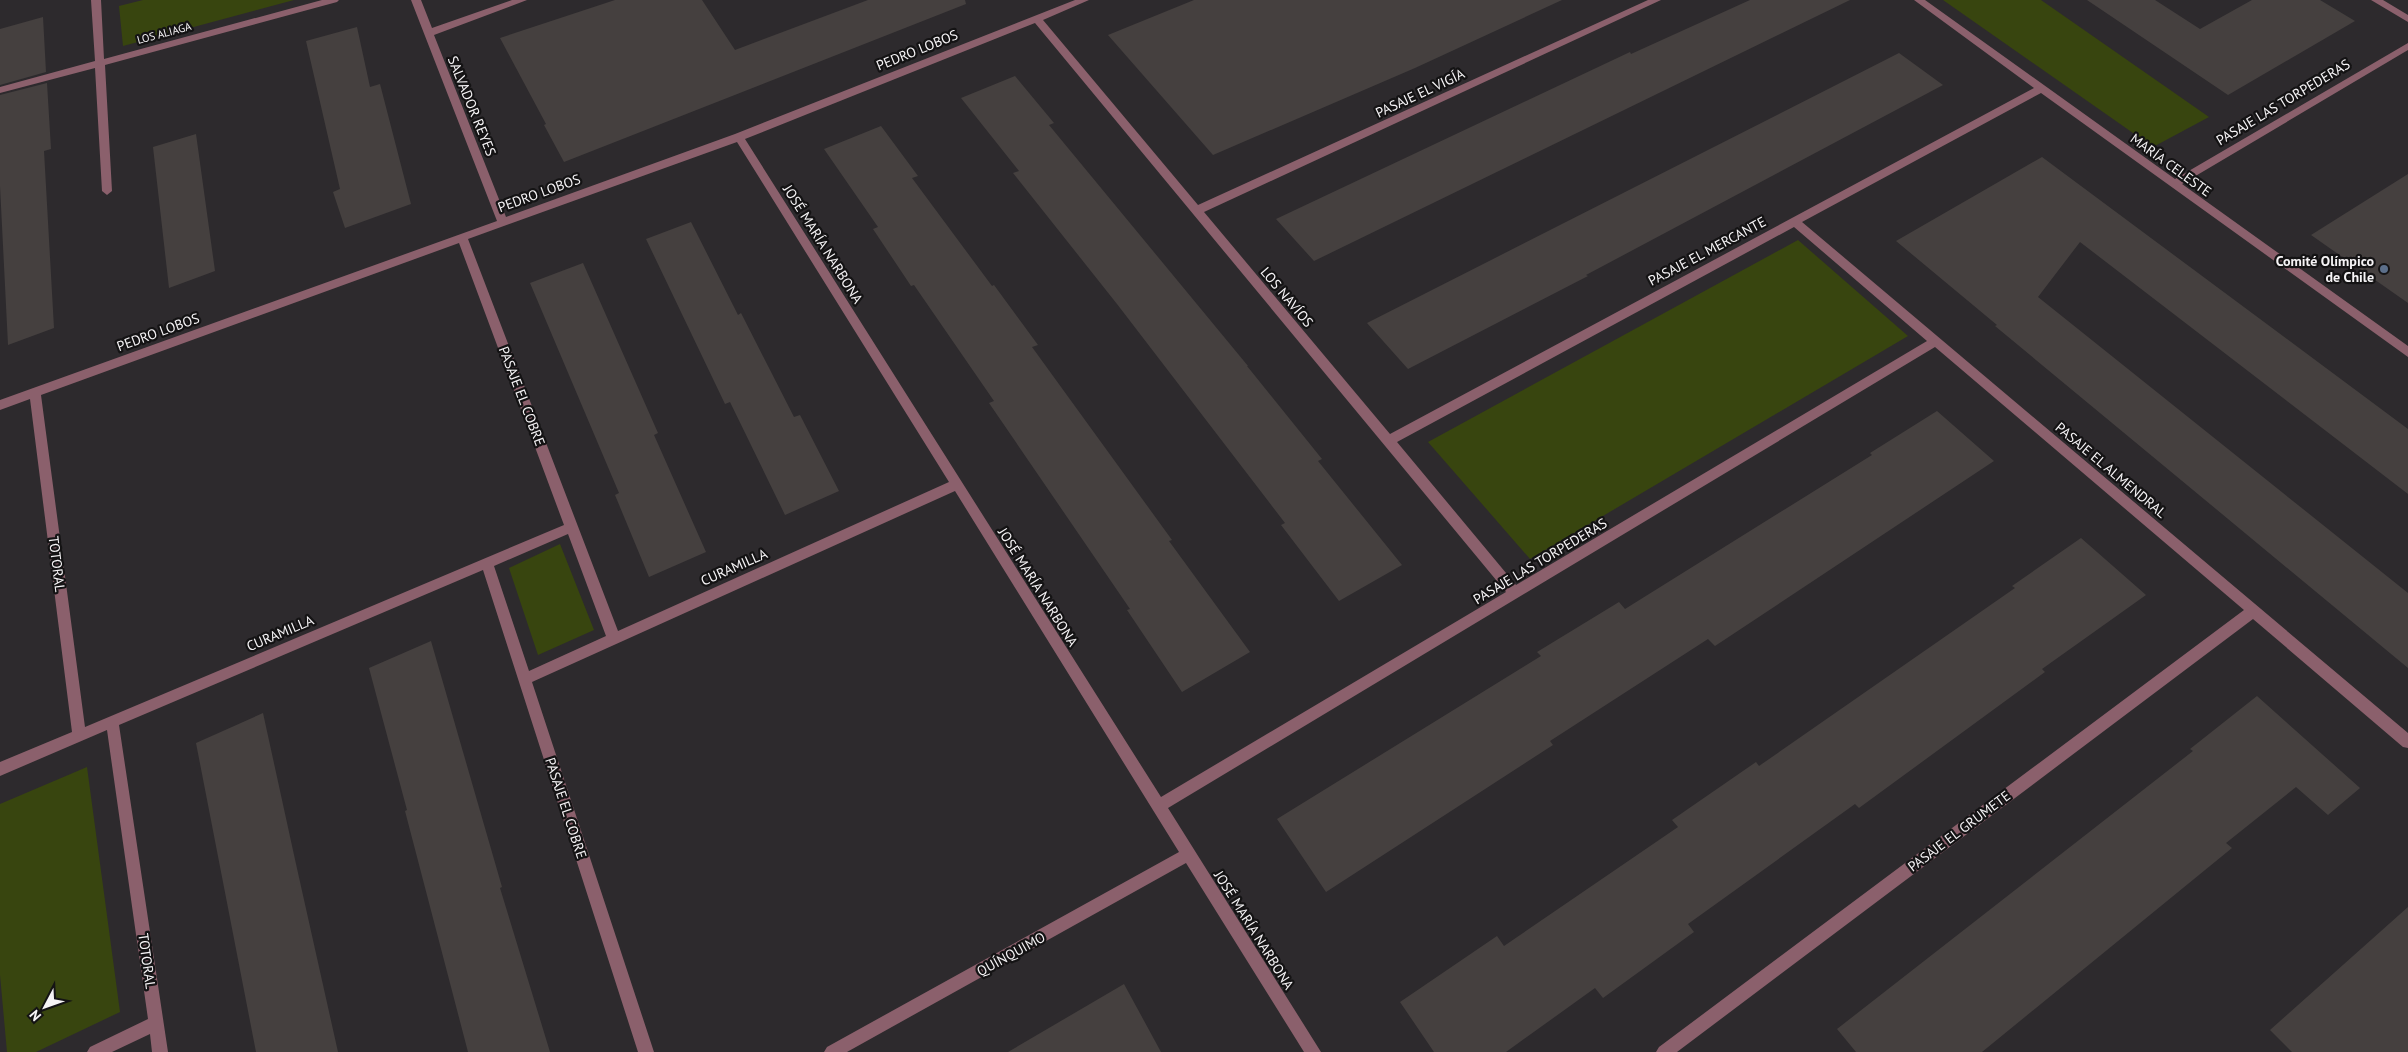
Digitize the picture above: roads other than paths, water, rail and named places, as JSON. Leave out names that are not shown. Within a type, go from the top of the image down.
[{"type":"street","points":[[96,0],[101,63],[106,191]]},
{"type":"street","name":"LOS ALIAGA","points":[[0,90],[334,0]]},
{"type":"street","name":"SALVADOR REYES","points":[[416,0],[503,222]]},
{"type":"street","points":[[429,33],[522,0]]},
{"type":"street","name":"PEDRO LOBOS","points":[[0,405],[739,137],[1084,0]]},
{"type":"street","name":"PASAJE EL VIGÍA","points":[[1196,210],[1656,0]]},
{"type":"street","name":"MARÍA CELESTE","points":[[1919,0],[2408,352]]},
{"type":"street","points":[[2376,0],[2408,19]]},
{"type":"street","name":"LOS NAVÍOS","points":[[1037,19],[1515,593]]},
{"type":"street","name":"PASAJE LAS TORPEDERAS","points":[[2174,184],[2408,46]]},
{"type":"street","name":"PASAJE EL MERCANTE","points":[[1388,441],[2041,88]]},
{"type":"street","name":"JOSÉ MARÍA NARBONA","points":[[739,137],[1313,1052]]},
{"type":"street","name":"PASAJE EL ALMENDRAL","points":[[1794,221],[2408,742]]},
{"type":"street","name":"PASAJE EL COBRE","points":[[462,237],[614,639]]},
{"type":"street","name":"PASAJE LAS TORPEDERAS","points":[[1158,806],[1936,341]]},
{"type":"street","name":"TOTORAL","points":[[35,392],[79,736]]},
{"type":"street","name":"CURAMILLA","points":[[525,680],[956,485]]},
{"type":"street","name":"CURAMILLA","points":[[0,769],[572,527]]},
{"type":"street","name":"PASAJE EL COBRE","points":[[487,563],[646,1052]]},
{"type":"street","name":"PASAJE EL GRUMETE","points":[[1664,1052],[2253,611]]},
{"type":"street","name":"TOTORAL","points":[[112,721],[160,1052]]},
{"type":"street","name":"QUÍNQUIMO","points":[[832,1052],[1189,854]]},
{"type":"street","points":[[95,1052],[156,1023]]},
{"type":"place","name":"Comité Olímpico de Chile","points":[[2384,269]]}]
